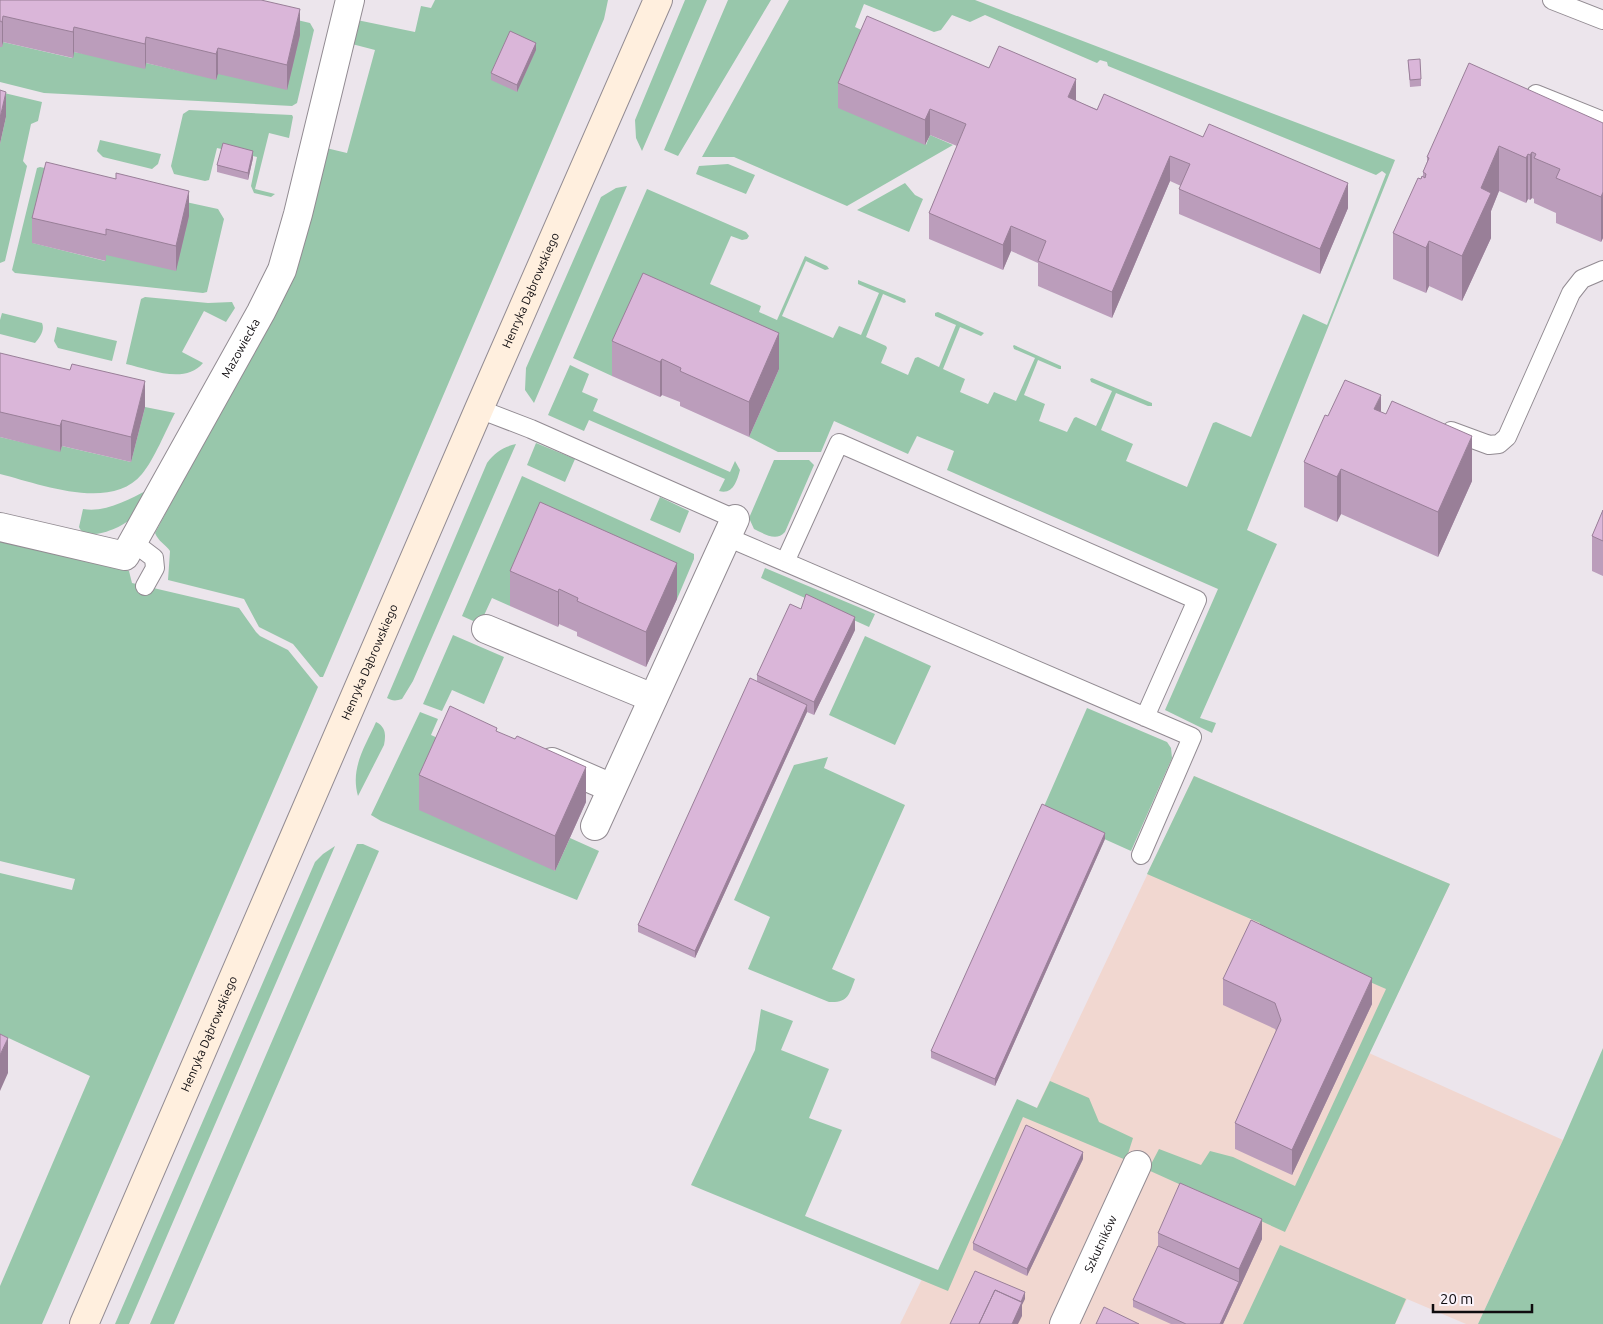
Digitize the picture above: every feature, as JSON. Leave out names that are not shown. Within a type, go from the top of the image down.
[{"type":"street","name":"Mazowiecka","points":[[0,527],[125,556],[261,312],[282,270],[298,214],[350,0]]},
{"type":"street","name":"Henryka Dąbrowskiego","points":[[84,1324],[479,409],[658,0]]},
{"type":"street","points":[[596,826],[731,528]]},
{"type":"street","points":[[486,629],[653,698]]},
{"type":"street","points":[[531,753],[612,788]]},
{"type":"street","name":"Szkutników","points":[[1064,1324],[1137,1165]]},
{"type":"lane","points":[[1552,0],[1603,20]]},
{"type":"lane","points":[[1524,89],[1603,121]]},
{"type":"lane","points":[[1440,426],[1489,445],[1499,444],[1507,437],[1571,293],[1582,279],[1603,270]]},
{"type":"lane","points":[[479,409],[531,430],[731,528],[785,562],[1192,737],[1141,856]]},
{"type":"lane","points":[[785,562],[839,443],[1197,600],[1145,717]]},
{"type":"lane","points":[[133,542],[154,558],[155,568],[145,586]]},
{"type":"shaded area","points":[[1194,776],[1450,884],[1369,1053],[1563,1140],[1478,1324],[1466,1324],[1407,1299],[1395,1324],[900,1324],[922,1279],[947,1290],[1023,1116],[1031,1120]]},
{"type":"green space","points":[[435,0],[608,0],[604,19],[323,677],[320,677],[293,644],[259,627],[244,599],[168,580],[170,551],[155,533],[292,279],[326,148],[347,153],[375,50],[352,44],[357,20],[415,32],[421,6],[431,8]]},
{"type":"green space","points":[[685,0],[707,0],[642,151],[636,138],[635,120]]},
{"type":"green space","points":[[728,0],[771,0],[678,156],[664,150]]},
{"type":"green space","points":[[789,0],[975,0],[1395,160],[1247,530],[1277,544],[1200,718],[1216,723],[1212,733],[1165,710],[1218,589],[947,470],[954,451],[917,436],[908,454],[834,421],[821,452],[778,452],[749,437],[779,369],[612,376],[573,358],[647,189],[746,232],[749,236],[747,239],[742,240],[731,236],[710,284],[761,306],[759,312],[777,320],[805,256],[827,266],[829,269],[825,270],[806,261],[782,316],[833,338],[839,326],[861,335],[879,293],[858,284],[858,280],[905,299],[906,302],[904,303],[883,294],[866,337],[886,346],[887,348],[881,363],[908,375],[915,358],[918,357],[939,367],[956,325],[935,316],[935,313],[938,312],[984,333],[981,336],[960,327],[943,369],[965,379],[960,392],[988,404],[994,392],[1016,401],[1035,358],[1014,349],[1014,345],[1061,366],[1061,369],[1059,369],[1038,360],[1024,395],[1045,404],[1039,421],[1067,432],[1076,417],[1096,426],[1112,391],[1091,382],[1090,379],[1092,378],[1152,403],[1152,406],[1148,406],[1116,393],[1101,430],[1133,444],[1126,461],[1187,487],[1213,423],[1216,422],[1251,437],[1303,314],[1327,325],[1386,174],[1382,171],[1376,175],[1108,66],[1107,62],[1100,60],[1097,63],[985,15],[970,22],[952,15],[941,30],[934,32],[864,4],[855,27],[870,34],[926,145],[930,135],[953,145],[847,206],[734,157],[702,157]]},
{"type":"green space","points":[[280,16],[310,23],[314,30],[297,103],[292,106],[44,93],[0,82],[0,47],[2,47],[3,42],[72,58],[74,52],[146,63],[216,79],[218,74]]},
{"type":"green space","points":[[0,92],[42,102],[38,121],[31,124],[23,161],[27,166],[5,261],[0,263],[0,144],[6,117]]},
{"type":"green space","points":[[189,110],[292,115],[289,138],[269,133],[255,189],[275,194],[271,197],[254,193],[251,186],[257,157],[217,148],[209,180],[205,181],[174,174],[171,166],[183,114]]},
{"type":"green space","points":[[100,140],[161,154],[158,164],[152,169],[103,157],[97,151]]},
{"type":"green space","points":[[728,164],[755,175],[746,194],[696,174],[699,166]]},
{"type":"green space","points":[[37,168],[74,174],[33,243],[105,261],[106,255],[172,199],[218,209],[224,219],[207,292],[15,273],[12,270]]},
{"type":"green space","points":[[905,183],[915,195],[923,199],[909,232],[857,210]]},
{"type":"green space","points":[[627,186],[534,403],[525,390],[526,368],[601,197],[616,188]]},
{"type":"green space","points":[[145,297],[208,303],[232,302],[235,308],[226,322],[204,311],[182,352],[203,363],[195,370],[187,373],[166,374],[126,364],[141,299]]},
{"type":"green space","points":[[2,313],[42,323],[42,331],[35,343],[0,334]]},
{"type":"green space","points":[[57,327],[117,341],[112,361],[58,348],[54,341]]},
{"type":"green space","points":[[570,365],[589,374],[582,392],[598,399],[593,411],[730,472],[735,461],[740,470],[734,486],[728,491],[719,491],[725,479],[589,420],[584,431],[548,415]]},
{"type":"green space","points":[[145,407],[175,413],[146,468],[129,485],[112,491],[94,493],[74,492],[0,474],[0,437],[60,451],[62,446],[131,462]]},
{"type":"green space","points":[[536,443],[575,459],[565,482],[527,465]]},
{"type":"green space","points":[[516,444],[413,681],[402,699],[394,700],[387,698],[487,463],[500,451]]},
{"type":"green space","points":[[774,460],[809,460],[814,465],[785,532],[774,537],[754,529],[749,518]]},
{"type":"green space","points":[[522,476],[694,554],[694,559],[677,599],[540,538],[510,606],[492,598],[480,624],[462,616]]},
{"type":"green space","points":[[148,490],[135,514],[122,525],[96,534],[83,532],[79,527],[83,509],[92,510],[109,507]]},
{"type":"green space","points":[[660,497],[689,511],[680,533],[650,520]]},
{"type":"green space","points":[[0,541],[129,571],[132,583],[239,608],[260,636],[288,650],[318,687],[42,1324],[0,1324],[0,1286],[90,1076],[0,1034],[0,873],[72,890],[75,879],[0,861]]},
{"type":"green space","points":[[765,568],[875,614],[869,627],[761,578]]},
{"type":"green space","points":[[453,635],[504,657],[484,704],[452,690],[442,711],[423,704]]},
{"type":"green space","points":[[865,636],[931,666],[895,745],[829,715]]},
{"type":"green space","points":[[1087,708],[1167,742],[1171,748],[1172,758],[1131,851],[1042,811]]},
{"type":"green space","points":[[420,712],[438,719],[431,735],[449,743],[555,871],[570,838],[599,851],[577,900],[381,821],[371,815]]},
{"type":"green space","points":[[376,722],[382,726],[385,738],[384,745],[358,796],[356,786],[357,767]]},
{"type":"green space","points":[[828,757],[824,768],[905,805],[832,969],[855,979],[847,997],[835,1002],[829,1002],[748,969],[770,917],[734,900],[794,765]]},
{"type":"green space","points":[[1194,776],[1450,884],[1285,1232],[1148,1170],[1159,1149],[1201,1165],[1210,1151],[1233,1157],[1295,1186],[1386,989],[1258,933],[1260,923],[1147,874]]},
{"type":"green space","points":[[357,844],[363,844],[379,851],[174,1324],[150,1324]]},
{"type":"green space","points":[[335,846],[129,1324],[115,1324],[315,862]]},
{"type":"green space","points":[[761,1009],[793,1021],[781,1050],[829,1069],[809,1118],[842,1130],[805,1216],[938,1270],[1017,1099],[1037,1108],[1050,1081],[1089,1098],[1099,1122],[1133,1138],[1126,1160],[1023,1117],[948,1291],[691,1185],[755,1050]]},
{"type":"green space","points":[[1603,1048],[1603,1324],[1478,1324],[1563,1140]]},
{"type":"green space","points":[[1280,1245],[1406,1299],[1395,1324],[1243,1324]]},
{"type":"building","points":[[0,0],[261,0],[300,9],[287,65],[218,48],[216,54],[146,37],[145,44],[74,27],[73,32],[3,16],[2,22],[0,21]]},
{"type":"building","points":[[867,16],[989,68],[999,46],[1076,79],[1068,97],[1097,110],[1104,94],[1203,137],[1209,124],[1348,183],[1320,249],[1179,189],[1190,164],[1170,156],[1112,292],[1038,261],[1046,241],[1011,226],[1003,245],[929,213],[966,124],[930,109],[925,120],[838,83]]},
{"type":"building","points":[[510,31],[536,43],[517,85],[491,73]]},
{"type":"building","points":[[1420,59],[1421,79],[1410,80],[1408,60]]},
{"type":"building","points":[[1469,63],[1603,123],[1603,192],[1601,197],[1556,178],[1560,169],[1534,158],[1536,154],[1532,152],[1526,158],[1499,146],[1481,188],[1491,193],[1462,256],[1429,241],[1426,248],[1393,233],[1418,178],[1421,179],[1422,176],[1425,178],[1426,174],[1423,172],[1429,158],[1427,157]]},
{"type":"building","points":[[0,90],[6,92],[0,118]]},
{"type":"building","points":[[223,143],[253,151],[248,173],[217,165]]},
{"type":"building","points":[[46,162],[116,179],[116,173],[189,191],[176,246],[106,229],[106,235],[32,218]]},
{"type":"building","points":[[643,273],[779,333],[749,402],[682,372],[680,371],[681,368],[662,359],[660,362],[612,341]]},
{"type":"building","points":[[0,353],[70,370],[72,364],[145,381],[131,437],[62,420],[60,426],[0,412]]},
{"type":"building","points":[[1345,380],[1381,395],[1374,409],[1386,414],[1392,401],[1472,436],[1438,512],[1341,469],[1337,477],[1304,462],[1325,415],[1328,416]]},
{"type":"building","points":[[540,502],[677,563],[646,632],[577,601],[578,598],[559,589],[558,592],[510,571]]},
{"type":"building","points":[[1603,510],[1603,541],[1592,536]]},
{"type":"building","points":[[806,594],[855,617],[814,702],[757,675],[790,604],[801,609]]},
{"type":"building","points":[[750,678],[807,705],[695,951],[638,925]]},
{"type":"building","points":[[450,706],[497,728],[496,731],[515,739],[517,736],[586,767],[555,836],[419,775]]},
{"type":"building","points":[[1042,804],[1105,833],[995,1079],[931,1051]]},
{"type":"building","points":[[1251,920],[1372,978],[1292,1150],[1235,1123],[1281,1020],[1275,1003],[1223,979]]},
{"type":"building","points":[[0,1034],[8,1038],[0,1055]]},
{"type":"building","points":[[1026,1125],[1083,1152],[1027,1269],[973,1243]]},
{"type":"building","points":[[1180,1183],[1262,1219],[1239,1269],[1158,1233]]},
{"type":"building","points":[[1158,1246],[1239,1282],[1220,1324],[1186,1324],[1133,1300]]},
{"type":"building","points":[[975,1271],[1025,1292],[1021,1302],[995,1290],[979,1324],[950,1324]]},
{"type":"building","points":[[995,1290],[1022,1302],[1012,1324],[979,1324]]},
{"type":"building","points":[[1104,1307],[1139,1324],[1096,1324]]}]
